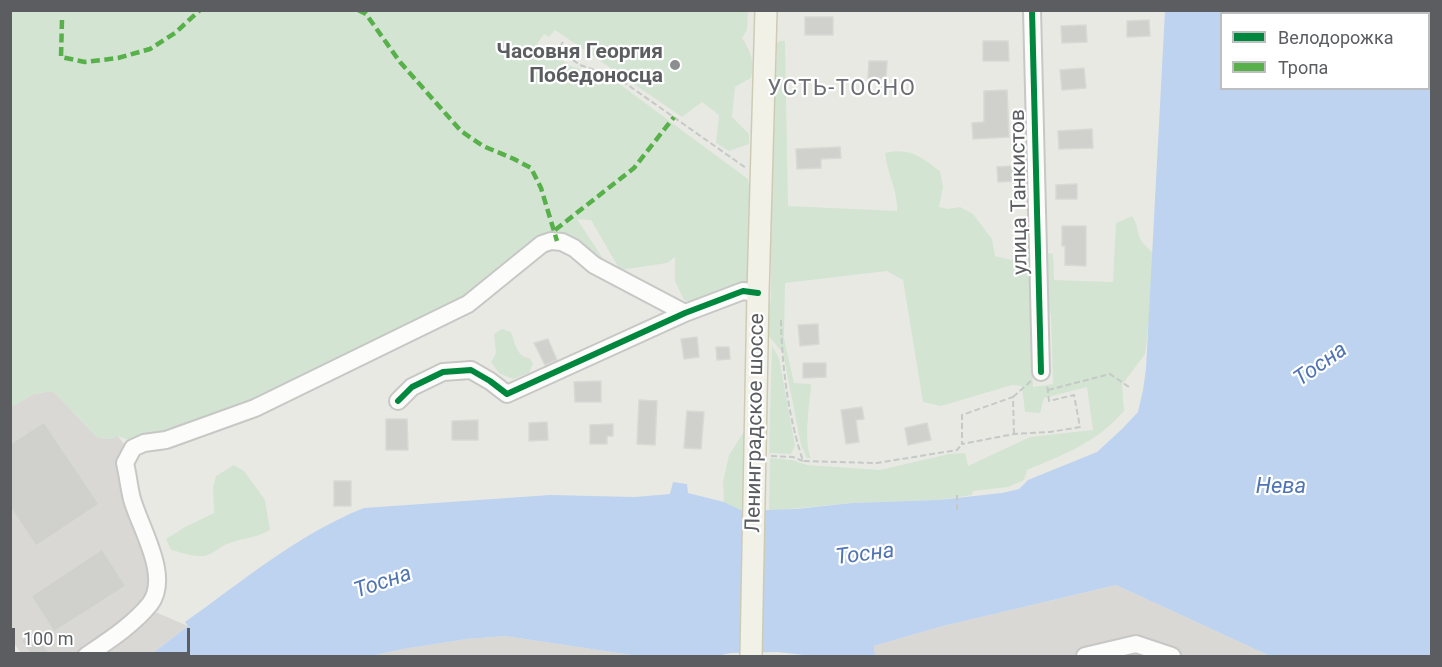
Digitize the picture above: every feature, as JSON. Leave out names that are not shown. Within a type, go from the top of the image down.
[{"type":"main road","name":"Ленинградское шоссе","points":[[751,657],[760,458],[758,293],[766,10]]},
{"type":"street","name":"улица Танкистов","points":[[1032,10],[1041,372]]},
{"type":"street","points":[[86,657],[122,631],[150,603],[158,584],[148,537],[133,500],[125,463],[133,448],[144,443],[166,440],[255,408],[440,318],[468,304],[536,248],[551,241],[562,242],[574,248],[594,265],[686,314]]},
{"type":"street","points":[[398,401],[411,387],[443,372],[471,370],[507,394],[743,291],[758,293]]},
{"type":"street","points":[[1085,657],[1136,644],[1172,657]]},
{"type":"path","points":[[563,42],[558,49],[580,65],[618,78],[761,178]]},
{"type":"path","points":[[781,320],[782,357],[789,402],[803,461]]},
{"type":"path","points":[[760,458],[793,457],[803,461],[877,463],[957,450],[962,444],[1014,434],[1050,432],[1080,427],[1074,395],[1049,401],[1047,381],[1041,372],[1013,397],[962,415],[962,444]]},
{"type":"path","points":[[1048,390],[1110,374],[1129,387]]},
{"type":"path","points":[[1013,397],[1014,434]]},
{"type":"path","points":[[957,495],[957,511]]},
{"type":"shaded area","points":[[53,391],[97,437],[109,439],[118,436],[134,458],[132,477],[140,506],[153,611],[188,626],[149,656],[23,656],[11,639],[10,407],[34,394]]},
{"type":"shaded area","points":[[1116,585],[1270,656],[875,656],[874,646],[939,627]]},
{"type":"shaded area","points":[[505,636],[638,656],[371,656],[467,639]]},
{"type":"green space","points":[[11,11],[748,11],[747,30],[742,38],[748,48],[753,67],[751,78],[735,87],[732,117],[749,134],[749,144],[729,151],[716,143],[719,115],[702,102],[682,117],[555,30],[549,37],[544,34],[537,44],[571,66],[618,83],[748,179],[751,196],[747,287],[693,303],[684,300],[675,281],[675,257],[667,263],[620,270],[591,220],[577,219],[608,266],[558,231],[544,236],[469,299],[254,405],[133,442],[118,436],[109,439],[97,437],[53,391],[34,394],[11,407]]},
{"type":"green space","points":[[785,41],[788,206],[897,211],[896,196],[885,153],[901,151],[915,154],[940,171],[943,187],[939,207],[948,209],[960,207],[973,214],[992,239],[995,256],[1023,263],[1032,286],[1030,319],[1033,387],[1053,384],[1051,315],[1047,304],[1043,252],[1053,254],[1054,280],[1113,282],[1116,223],[1132,216],[1140,238],[1153,253],[1149,320],[1145,354],[1122,385],[1124,411],[1113,422],[1091,440],[1027,470],[1024,480],[1008,487],[973,491],[972,495],[938,500],[852,503],[769,511],[770,458],[792,460],[807,465],[880,470],[949,454],[965,453],[968,466],[1030,437],[1093,430],[1087,387],[1044,398],[1040,413],[1025,412],[1022,386],[1012,385],[941,406],[923,402],[903,280],[887,271],[785,283],[784,338],[794,383],[811,384],[807,442],[811,458],[807,458],[801,445],[783,353],[767,334],[771,295],[771,210],[777,43]]},
{"type":"green space","points":[[502,329],[511,332],[519,352],[533,363],[529,373],[513,379],[499,373],[491,362],[496,353],[494,334]]},
{"type":"green space","points":[[772,346],[779,358],[795,446],[791,454],[769,453]]},
{"type":"green space","points":[[747,427],[743,511],[724,502],[723,482],[729,455]]},
{"type":"green space","points":[[234,465],[244,471],[265,500],[270,530],[231,543],[204,556],[171,550],[166,539],[214,513],[213,488],[216,476]]},
{"type":"water","points":[[1165,11],[1431,11],[1431,656],[1270,656],[1116,585],[939,627],[874,646],[875,656],[813,656],[777,652],[731,653],[717,656],[638,656],[505,636],[467,639],[371,656],[149,656],[188,626],[185,622],[272,559],[316,531],[364,508],[550,495],[635,497],[670,494],[673,482],[687,484],[688,493],[724,502],[743,511],[796,509],[852,503],[938,500],[1002,493],[1019,489],[1028,480],[1097,452],[1138,412],[1143,390]]},
{"type":"building","points":[[805,17],[833,17],[833,35],[805,35]]},
{"type":"building","points":[[1149,20],[1150,36],[1127,37],[1127,21]]},
{"type":"building","points":[[1086,25],[1087,42],[1062,43],[1061,26]]},
{"type":"building","points":[[983,41],[1008,41],[1009,61],[983,61]]},
{"type":"building","points":[[869,61],[887,61],[886,79],[868,78]]},
{"type":"building","points":[[1084,68],[1086,88],[1062,90],[1060,70]]},
{"type":"building","points":[[1007,90],[1009,137],[973,139],[972,123],[984,122],[984,91]]},
{"type":"building","points":[[1092,129],[1093,148],[1059,149],[1058,131]]},
{"type":"building","points":[[840,147],[841,158],[821,159],[821,168],[797,169],[796,149]]},
{"type":"building","points":[[1013,166],[1015,181],[998,182],[997,167]]},
{"type":"building","points":[[1077,184],[1077,199],[1056,199],[1056,185]]},
{"type":"building","points":[[1062,226],[1086,226],[1086,266],[1065,265]]},
{"type":"building","points":[[818,324],[819,344],[800,346],[798,325]]},
{"type":"building","points":[[697,337],[699,357],[684,359],[681,339]]},
{"type":"building","points":[[548,339],[557,360],[545,365],[534,343]]},
{"type":"building","points":[[716,347],[729,347],[730,359],[717,360]]},
{"type":"building","points":[[803,363],[826,363],[826,377],[803,378]]},
{"type":"building","points":[[601,381],[601,402],[575,402],[574,382]]},
{"type":"building","points":[[639,400],[657,401],[655,445],[637,444]]},
{"type":"building","points":[[862,407],[864,419],[856,420],[859,442],[846,444],[841,410]]},
{"type":"building","points":[[687,411],[704,412],[701,449],[684,448]]},
{"type":"building","points":[[386,419],[407,419],[408,450],[386,450]]},
{"type":"building","points":[[478,420],[478,440],[452,440],[452,421]]},
{"type":"building","points":[[44,422],[99,504],[36,546],[10,507],[10,444]]},
{"type":"building","points":[[547,422],[548,440],[529,441],[529,423]]},
{"type":"building","points":[[927,423],[931,440],[908,445],[905,428]]},
{"type":"building","points":[[613,424],[613,436],[607,436],[607,444],[590,444],[590,425]]},
{"type":"building","points":[[334,481],[351,481],[351,506],[334,506]]},
{"type":"building","points":[[102,549],[126,586],[54,632],[31,596]]},
{"type":"building","points":[[32,632],[53,657],[33,657],[21,641]]},
{"type":"marked path","points":[[62,20],[61,57],[85,62],[118,58],[150,49],[175,33],[200,10]]},
{"type":"marked path","points":[[358,10],[366,14],[400,62],[461,131],[483,146],[531,168],[541,188],[557,241]]},
{"type":"marked path","points":[[555,230],[634,168],[674,117]]},
{"type":"cycle path","points":[[1032,10],[1041,372]]},
{"type":"cycle path","points":[[398,401],[412,387],[443,372],[471,370],[507,394],[685,313],[743,291],[758,293]]},
{"type":"place","name":"Часовня Георгия Победоносца","points":[[675,65]]},
{"type":"district","name":"УСТЬ-ТОСНО","points":[[842,89]]},
{"type":"water label","name":"Тосна","points":[[1321,365]]},
{"type":"water label","name":"Нева","points":[[1281,487]]},
{"type":"water label","name":"Тосна","points":[[865,555]]},
{"type":"water label","name":"Тосна","points":[[383,583]]}]
